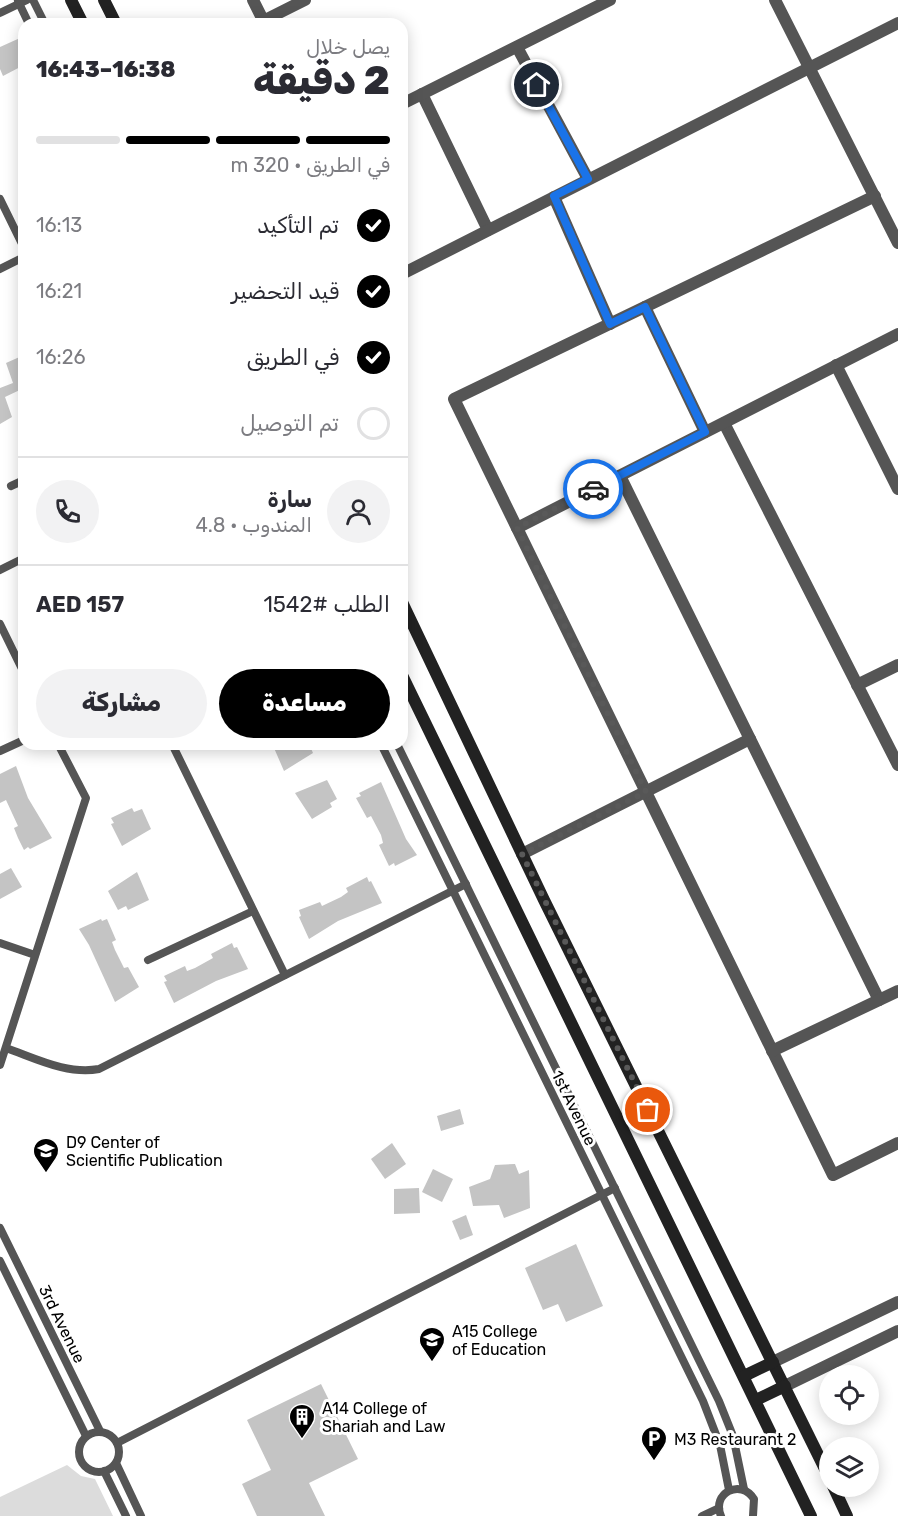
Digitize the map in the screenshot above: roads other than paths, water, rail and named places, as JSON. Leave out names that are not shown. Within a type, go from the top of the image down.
[{"type":"main road","points":[[71,0],[80,18]]},
{"type":"main road","points":[[104,0],[113,18]]},
{"type":"main road","points":[[408,615],[522,854],[819,1456]]},
{"type":"main road","points":[[408,687],[811,1516]]},
{"type":"main road","points":[[744,1377],[773,1362]]},
{"type":"main road","points":[[756,1400],[785,1386]]},
{"type":"main road","points":[[838,1497],[847,1516]]},
{"type":"street","points":[[253,0],[262,18]]},
{"type":"street","points":[[271,18],[305,0]]},
{"type":"street","points":[[408,101],[517,47],[588,5],[610,0]]},
{"type":"street","points":[[775,0],[898,243]]},
{"type":"street","points":[[408,271],[898,23]]},
{"type":"street","points":[[517,47],[588,179]]},
{"type":"street","points":[[422,94],[489,230]]},
{"type":"street","points":[[554,196],[610,324]]},
{"type":"street","points":[[875,196],[454,399],[833,1175],[898,1143]]},
{"type":"street","points":[[645,307],[705,432]]},
{"type":"street","points":[[517,528],[898,333]]},
{"type":"street","points":[[836,365],[898,489]]},
{"type":"street","points":[[724,423],[898,765]]},
{"type":"street","points":[[620,476],[879,1000]]},
{"type":"street","points":[[857,684],[898,665]]},
{"type":"street","points":[[522,854],[750,739]]},
{"type":"street","points":[[772,1051],[898,991]]},
{"type":"street","points":[[773,1362],[898,1302]]},
{"type":"street","points":[[785,1386],[898,1331]]},
{"type":"lane","points":[[33,0],[42,18]]},
{"type":"lane","points":[[0,13],[21,1],[27,18]]},
{"type":"lane","points":[[0,199],[18,236]]},
{"type":"lane","points":[[0,269],[18,260]]},
{"type":"lane","points":[[11,486],[18,483]]},
{"type":"lane","points":[[0,570],[18,561]]},
{"type":"lane","points":[[0,624],[18,661]]},
{"type":"lane","points":[[0,751],[18,743]]},
{"type":"lane","points":[[0,1065],[86,798],[61,750]]},
{"type":"lane","points":[[175,750],[285,975]]},
{"type":"lane","name":"1st Avenue","points":[[384,750],[713,1422],[729,1490]]},
{"type":"lane","name":"1st Avenue","points":[[400,750],[727,1418],[744,1489],[754,1499],[754,1516]]},
{"type":"lane","points":[[6,1048],[67,1069],[82,1072],[99,1069],[466,884]]},
{"type":"lane","points":[[148,960],[253,910]]},
{"type":"lane","points":[[0,943],[35,955]]},
{"type":"lane","points":[[117,1443],[615,1188]]},
{"type":"lane","name":"3rd Avenue","points":[[0,1228],[100,1431]]},
{"type":"lane","name":"3rd Avenue","points":[[0,1261],[86,1436]]},
{"type":"lane","points":[[100,1431],[110,1435],[117,1443],[119,1454],[116,1463],[104,1472],[92,1471],[80,1460],[79,1444],[86,1436],[100,1431]]},
{"type":"lane","points":[[116,1463],[141,1516]]},
{"type":"lane","points":[[104,1472],[126,1516]]},
{"type":"lane","points":[[702,1516],[720,1512],[722,1496],[729,1490],[744,1489]]},
{"type":"place","name":"D9 Center of Scientific Publication","points":[[46,1174]]},
{"type":"place","name":"A15 College of Education","points":[[432,1363]]},
{"type":"place","name":"A14 College of Shariah and Law","points":[[302,1440]]},
{"type":"place","name":"M3 Restaurant 2","points":[[654,1462]]}]
